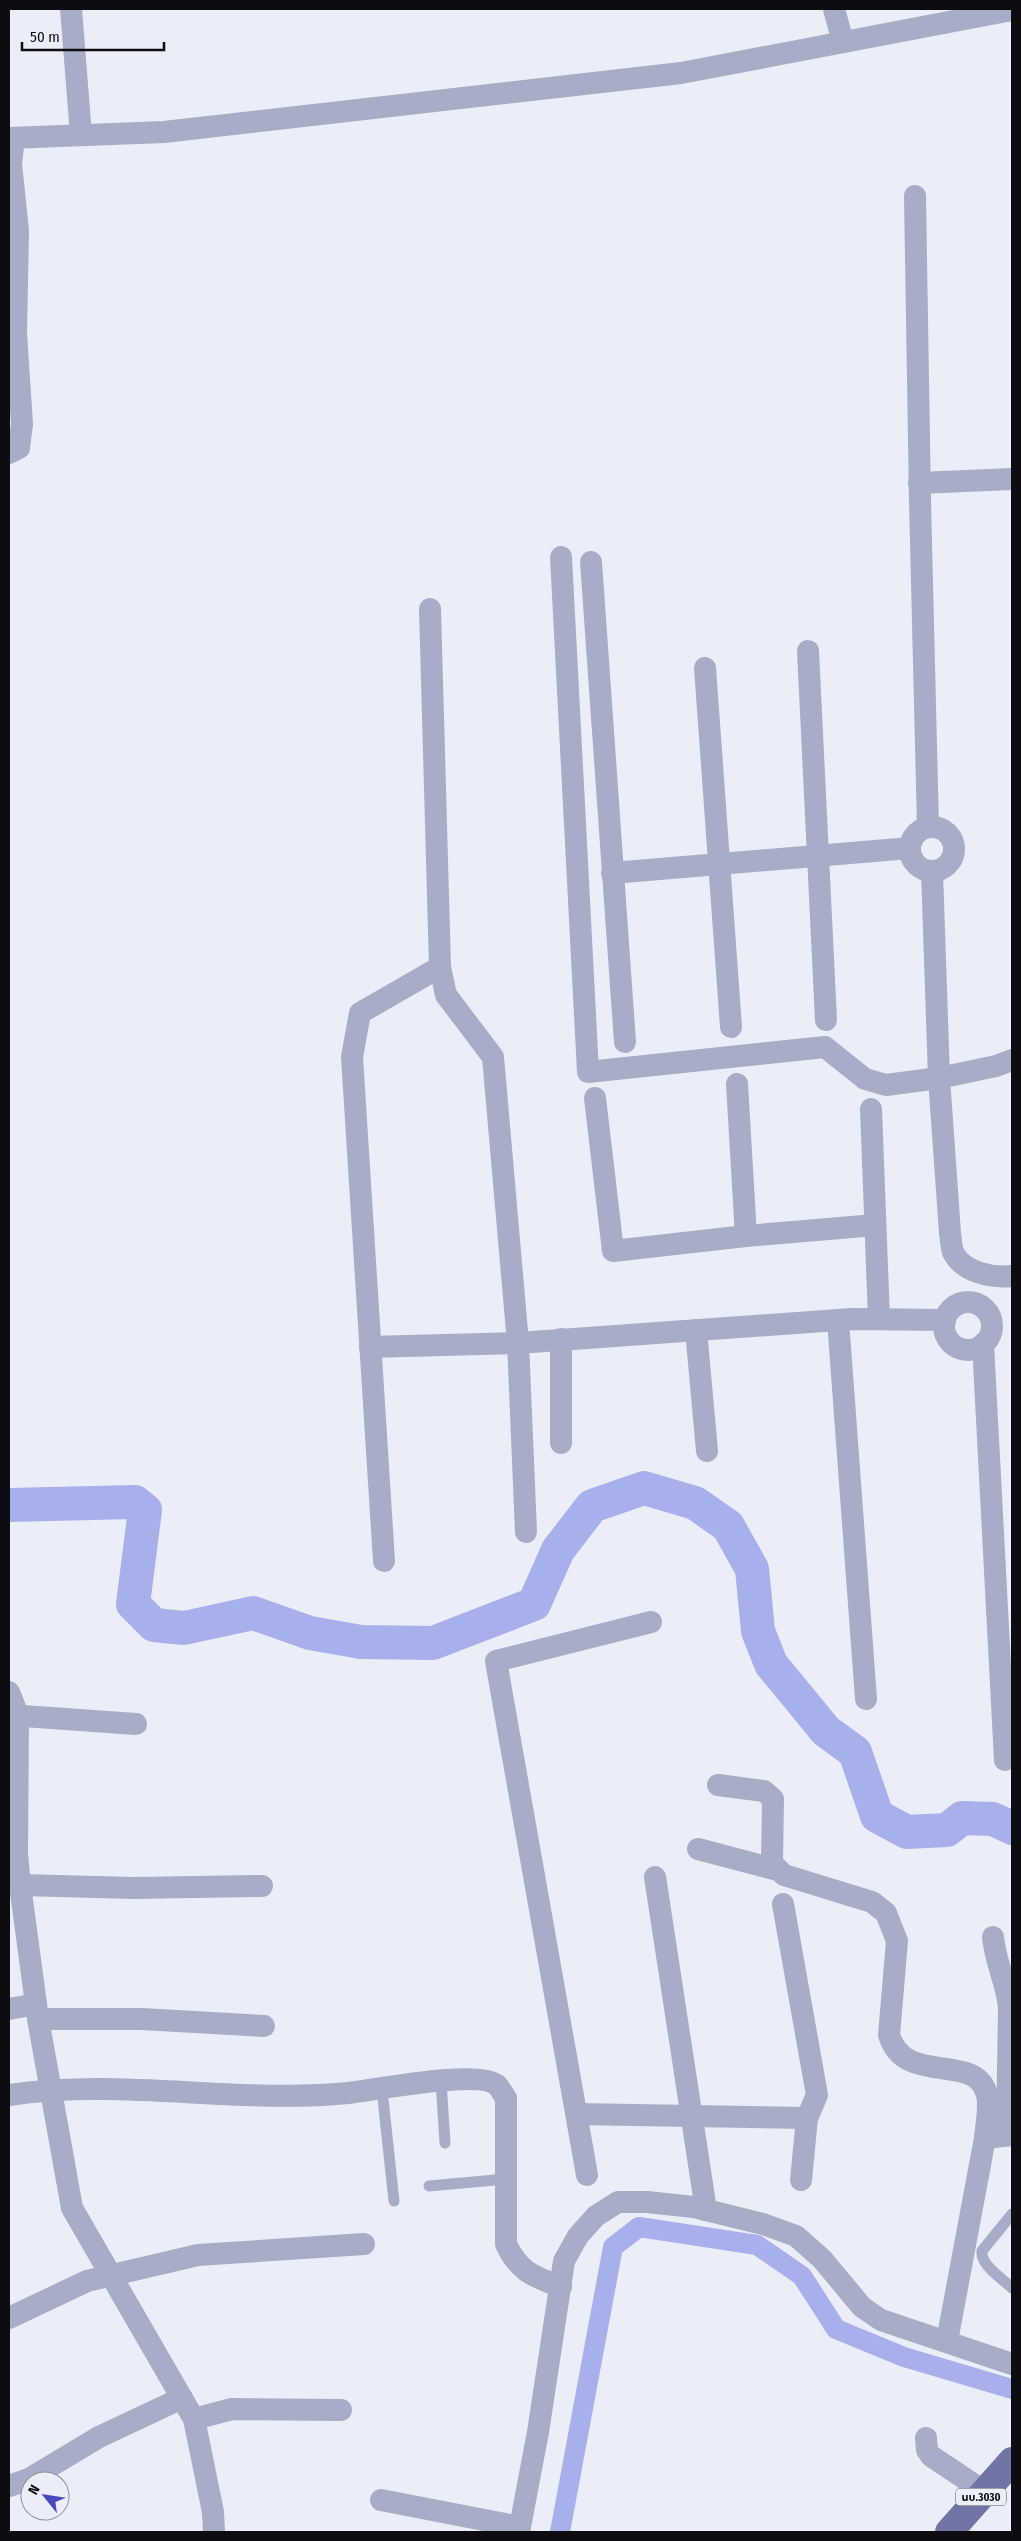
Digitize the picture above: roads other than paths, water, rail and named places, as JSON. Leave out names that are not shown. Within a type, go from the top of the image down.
[{"type":"main road","name":"นบ.3030","points":[[949,2532],[1012,2461]]},
{"type":"street","points":[[71,9],[81,135]]},
{"type":"street","points":[[834,9],[843,42]]},
{"type":"street","points":[[9,453],[19,448],[22,424],[16,333],[18,231],[11,164],[11,138],[164,132],[681,73],[1012,10]]},
{"type":"street","points":[[915,196],[919,483],[928,827]]},
{"type":"street","points":[[919,483],[1012,478]]},
{"type":"street","points":[[561,557],[588,1072],[825,1046],[865,1079],[886,1085],[940,1078],[996,1066],[1012,1060]]},
{"type":"street","points":[[590,562],[625,1042]]},
{"type":"street","points":[[430,609],[440,967],[446,995],[493,1057],[518,1342],[526,1532]]},
{"type":"street","points":[[808,651],[826,1020]]},
{"type":"street","points":[[705,668],[731,1027]]},
{"type":"street","points":[[928,827],[936,827],[949,834],[954,848],[953,855],[945,867],[932,871],[918,867],[914,862],[910,848],[915,834],[928,827]]},
{"type":"street","points":[[612,873],[910,848]]},
{"type":"street","points":[[932,871],[940,1078],[950,1232],[954,1253],[966,1265],[981,1274],[999,1277],[1012,1276]]},
{"type":"street","points":[[384,1561],[352,1057],[360,1014],[440,967]]},
{"type":"street","points":[[737,1084],[746,1236]]},
{"type":"street","points":[[595,1098],[613,1251],[746,1236],[875,1225]]},
{"type":"street","points":[[871,1108],[879,1319]]},
{"type":"street","points":[[968,1302],[982,1306],[988,1312],[992,1327],[990,1335],[983,1344],[972,1349],[957,1347],[946,1335],[945,1320],[953,1307],[960,1303],[968,1302]]},
{"type":"street","points":[[370,1347],[561,1340],[838,1320],[945,1320]]},
{"type":"street","points":[[838,1320],[866,1699]]},
{"type":"street","points":[[696,1330],[707,1451]]},
{"type":"street","points":[[561,1340],[561,1443]]},
{"type":"street","points":[[983,1344],[1006,1647],[1005,1760]]},
{"type":"street","points":[[587,2175],[496,1661],[651,1622]]},
{"type":"street","points":[[9,1692],[14,1715],[13,1855],[20,1885],[37,2012],[72,2208],[194,2419],[213,2512],[214,2532]]},
{"type":"street","points":[[14,1715],[136,1724]]},
{"type":"street","points":[[718,1785],[764,1791],[773,1799],[772,1863],[784,1875],[872,1902],[886,1913],[896,1941],[889,2034],[893,2047],[901,2056],[914,2063],[963,2071],[978,2080],[987,2095],[985,2138],[947,2340]]},
{"type":"street","points":[[698,1849],[778,1870]]},
{"type":"street","points":[[655,1877],[706,2210]]},
{"type":"street","points":[[20,1885],[134,1888],[262,1886]]},
{"type":"street","points":[[783,1904],[817,2095],[807,2118],[801,2180]]},
{"type":"street","points":[[985,2138],[1010,2135],[1008,1990],[995,1956],[994,1937]]},
{"type":"street","points":[[9,2009],[264,2026]]},
{"type":"street","points":[[9,2095],[51,2089],[117,2088],[266,2097],[315,2096],[382,2090],[441,2080],[476,2079],[496,2084],[506,2098],[506,2244],[513,2260],[531,2276],[561,2287]]},
{"type":"street","points":[[577,2114],[807,2118]]},
{"type":"street","points":[[381,2500],[520,2530],[538,2432],[564,2261],[578,2236],[596,2216],[618,2202],[647,2202],[706,2210],[763,2224],[796,2236],[822,2259],[862,2307],[897,2327],[947,2340],[1012,2364]]},
{"type":"street","points":[[9,2318],[87,2281],[198,2255],[364,2244]]},
{"type":"street","points":[[9,2486],[29,2479],[99,2436],[182,2398]]},
{"type":"street","points":[[194,2419],[232,2409],[341,2410]]},
{"type":"street","points":[[926,2438],[927,2450],[932,2456],[985,2492]]},
{"type":"lane","points":[[441,2080],[445,2143]]},
{"type":"lane","points":[[382,2090],[394,2201]]},
{"type":"lane","points":[[430,2186],[506,2178]]},
{"type":"lane","points":[[1012,2214],[982,2251],[981,2255],[986,2263],[1012,2288]]},
{"type":"waterway","points":[[9,1505],[135,1502],[145,1510],[133,1604],[154,1625],[184,1628],[253,1613],[310,1633],[361,1642],[433,1643],[534,1604],[558,1550],[592,1506],[644,1488],[695,1503],[728,1526],[752,1569],[758,1631],[771,1664],[826,1731],[855,1752],[877,1816],[907,1832],[947,1830],[962,1818],[993,1819],[1012,1828]]},
{"type":"waterway","points":[[560,2532],[613,2247],[639,2227],[757,2245],[802,2276],[836,2329],[904,2357],[1012,2389]]}]
